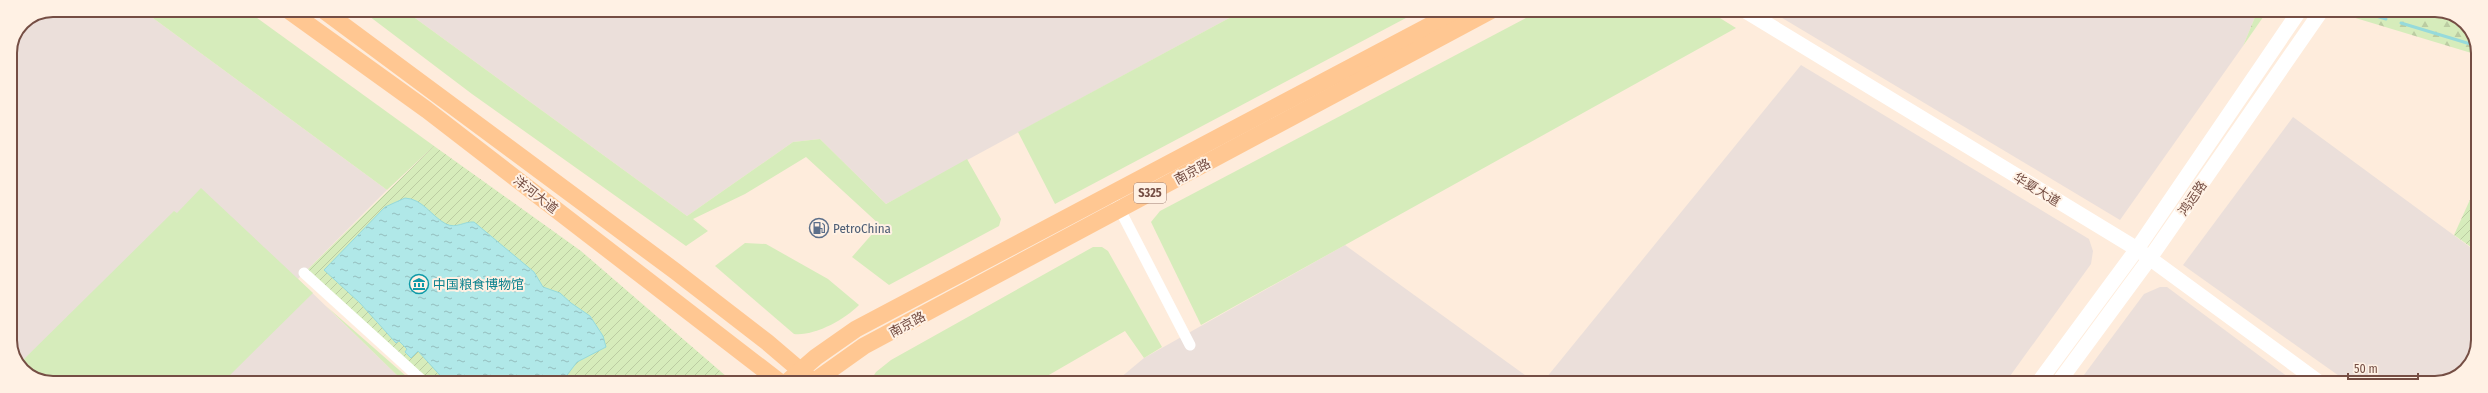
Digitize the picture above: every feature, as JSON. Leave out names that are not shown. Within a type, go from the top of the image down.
[{"type":"main road","name":"洋河大道","points":[[298,17],[427,110],[771,376]]},
{"type":"main road","name":"洋河大道","points":[[332,17],[675,271],[806,376]]},
{"type":"main road","name":"南京路","points":[[794,376],[856,329],[1447,17]]},
{"type":"main road","name":"南京路","points":[[823,376],[864,346],[1479,17]]},
{"type":"street","name":"华夏大道","points":[[1755,17],[2150,258],[2310,376]]},
{"type":"street","name":"鸿运路","points":[[2043,376],[2136,249],[2295,17]]},
{"type":"street","name":"鸿运路","points":[[2063,376],[2150,258],[2317,17]]},
{"type":"street","points":[[1111,194],[1190,345]]},
{"type":"street","points":[[304,273],[417,376]]},
{"type":"shaded area","points":[[53,17],[152,17],[387,190],[298,279],[398,376],[48,376],[29,367],[20,354],[17,342],[17,53],[23,33],[33,23]]},
{"type":"shaded area","points":[[414,17],[1231,17],[886,204],[820,139],[793,142],[687,216]]},
{"type":"shaded area","points":[[1781,17],[2255,17],[2243,46],[2120,220]]},
{"type":"shaded area","points":[[1801,65],[2089,239],[2093,251],[2091,264],[2010,376],[1548,376]]},
{"type":"shaded area","points":[[2293,117],[2471,248],[2470,349],[2464,362],[2459,367],[2442,375],[2339,376],[2183,265]]},
{"type":"shaded area","points":[[1345,245],[1526,376],[1122,376],[1144,358]]},
{"type":"shaded area","points":[[2160,287],[2167,287],[2287,376],[2083,376],[2144,294]]},
{"type":"green space","points":[[152,17],[256,17],[434,146],[387,190]]},
{"type":"green space","points":[[370,17],[414,17],[687,216],[793,142],[820,139],[886,204],[967,159],[1001,219],[999,226],[889,285],[852,257],[880,225],[806,157],[745,194],[693,219],[708,231],[686,246],[472,94]]},
{"type":"green space","points":[[1231,17],[1408,17],[1055,204],[1018,132]]},
{"type":"green space","points":[[1528,17],[1718,17],[1736,28],[1201,325],[1151,222],[1160,211]]},
{"type":"green space","points":[[2255,17],[2263,17],[2243,46]]},
{"type":"green space","points":[[2352,17],[2440,17],[2447,19],[2457,24],[2465,33],[2471,53]]},
{"type":"green space","points":[[434,146],[581,251],[726,376],[425,376],[306,271]]},
{"type":"green space","points":[[201,188],[313,293],[229,376],[48,376],[29,367],[23,360],[174,211],[177,213]]},
{"type":"green space","points":[[2471,197],[2471,247],[2454,235]]},
{"type":"green space","points":[[745,243],[766,244],[828,279],[859,305],[853,311],[829,326],[820,330],[802,334],[794,334],[715,266]]},
{"type":"green space","points":[[1093,247],[1102,247],[1108,251],[1162,347],[1144,358],[1125,331],[1047,376],[873,376],[876,372],[891,360]]},
{"type":"green space","points":[[326,306],[406,376],[398,376]]},
{"type":"water","points":[[405,198],[411,199],[417,201],[446,224],[453,226],[474,222],[534,272],[543,287],[560,293],[571,303],[590,316],[603,336],[606,347],[577,362],[566,376],[441,376],[418,351],[411,358],[405,352],[407,349],[399,341],[396,343],[360,303],[324,270],[385,207]]},
{"type":"waterway","points":[[2380,17],[2386,19]]},
{"type":"waterway","points":[[2401,23],[2469,44]]},
{"type":"place","name":"PetroChina","points":[[819,228]]},
{"type":"place","name":"中国粮食博物馆","points":[[419,284]]}]
